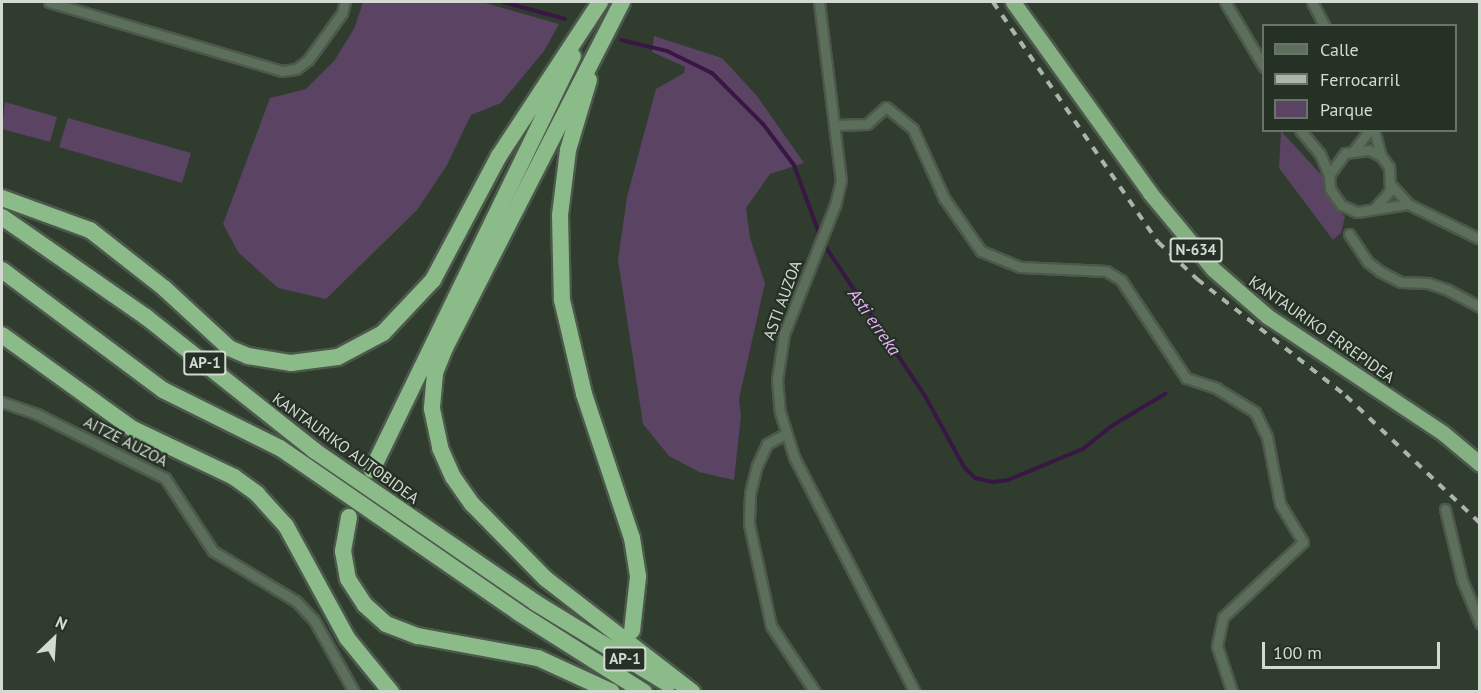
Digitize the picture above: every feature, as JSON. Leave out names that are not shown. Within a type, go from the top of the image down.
[{"type":"highway","points":[[2,198],[90,230],[140,267],[229,348],[249,356],[291,363],[338,357],[383,333],[433,280],[499,156],[600,2]]},
{"type":"highway","points":[[372,470],[600,2]]},
{"type":"highway","points":[[622,2],[445,348],[435,373],[432,409],[440,448],[453,477],[472,504],[546,579],[692,692]]},
{"type":"highway","name":"KANTAURIKO ERREPIDEA","points":[[1014,2],[1150,193],[1213,269],[1267,316],[1443,433],[1479,464]]},
{"type":"highway","points":[[606,34],[568,150],[560,215],[560,265],[574,359],[634,546],[638,577],[632,631]]},
{"type":"highway","name":"KANTAURIKO AUTOBIDEA","points":[[2,217],[146,317],[324,458],[570,625],[681,692]]},
{"type":"highway","name":"AP-1","points":[[2,270],[163,390],[280,448],[519,613],[644,692]]},
{"type":"highway","points":[[2,335],[133,429],[234,477],[257,494],[286,526],[347,638],[391,692]]},
{"type":"highway","points":[[349,518],[343,550],[348,579],[365,605],[386,624],[418,636],[538,658],[612,692]]},
{"type":"street","points":[[49,2],[282,71],[296,69],[308,60],[342,13],[345,2]]},
{"type":"street","name":"ASTI AUZOA","points":[[819,2],[841,180],[828,223],[780,350],[778,396],[785,434],[915,692]]},
{"type":"street","points":[[1225,2],[1262,65]]},
{"type":"street","points":[[1312,2],[1324,24]]},
{"type":"street","points":[[835,125],[867,124],[886,107],[913,129],[944,198],[981,251],[1020,267],[1106,271],[1121,280],[1186,378],[1216,388],[1255,411],[1267,437],[1280,504],[1303,542],[1223,617],[1217,646],[1232,692]]},
{"type":"street","points":[[1302,132],[1320,154],[1329,175],[1330,189],[1341,206],[1357,212],[1408,204]]},
{"type":"street","points":[[1329,175],[1341,156],[1355,149],[1370,132]]},
{"type":"street","points":[[1373,132],[1381,156],[1389,167],[1392,186],[1408,204],[1479,239]]},
{"type":"street","points":[[1355,149],[1381,156]]},
{"type":"street","points":[[1320,154],[1341,156]]},
{"type":"street","points":[[1376,208],[1392,186]]},
{"type":"street","points":[[1349,234],[1368,262],[1381,272],[1401,282],[1428,283],[1448,290],[1479,308]]},
{"type":"street","name":"AITZE AUZOA","points":[[2,402],[37,414],[165,478],[213,551],[296,601],[314,620],[354,692]]},
{"type":"street","points":[[785,434],[772,438],[762,452],[750,493],[749,524],[771,626],[815,692]]},
{"type":"street","points":[[1445,509],[1462,580],[1479,623]]},
{"type":"green space","points":[[363,2],[482,2],[559,24],[544,51],[501,103],[471,115],[447,165],[417,210],[326,299],[278,288],[238,252],[223,224],[270,98],[306,89],[334,61],[354,29]]},
{"type":"green space","points":[[654,36],[722,58],[757,96],[804,163],[770,174],[746,208],[750,238],[765,283],[739,399],[741,416],[734,480],[699,472],[669,456],[643,424],[618,260],[627,197],[656,89],[684,73],[685,67],[652,52]]},
{"type":"green space","points":[[5,102],[57,117],[50,142],[2,129]]},
{"type":"green space","points":[[68,118],[191,153],[182,183],[59,147]]},
{"type":"green space","points":[[1282,132],[1323,177],[1329,200],[1345,217],[1341,233],[1333,240],[1279,168]]},
{"type":"waterway","name":"Asti erreka","points":[[503,2],[565,19]]},
{"type":"waterway","name":"Asti erreka","points":[[621,40],[667,51],[712,73],[763,124],[794,165],[820,236]]},
{"type":"waterway","name":"Asti erreka","points":[[823,243],[925,396],[964,467],[975,478],[993,482],[1008,480],[1083,449],[1113,425],[1165,394]]},
{"type":"railway","points":[[993,2],[1158,242],[1197,279],[1346,396],[1480,523]]}]
